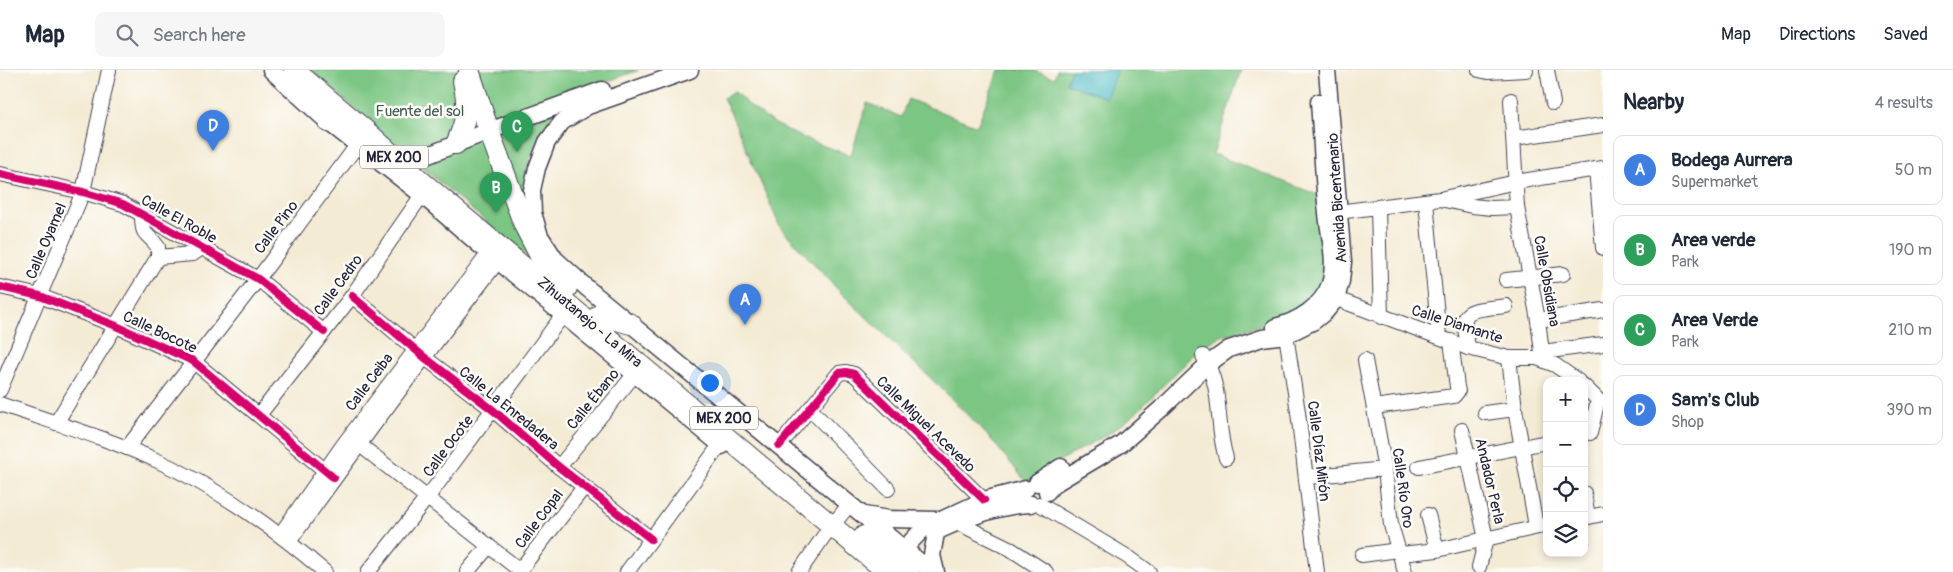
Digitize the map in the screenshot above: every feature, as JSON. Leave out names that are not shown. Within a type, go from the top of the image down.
[{"type":"highway","points":[[456,144],[465,122],[468,99],[459,70]]},
{"type":"highway","name":"Zihuatanejo - La Mira","points":[[468,70],[524,225],[542,260],[561,283],[837,520],[895,566]]},
{"type":"highway","name":"Zihuatanejo - La Mira","points":[[297,72],[362,137],[403,165],[425,193],[765,476],[837,520]]},
{"type":"highway","points":[[328,122],[362,137]]},
{"type":"highway","points":[[599,315],[631,324]]},
{"type":"main road","points":[[271,70],[328,122]]},
{"type":"main road","points":[[403,165],[489,130],[656,70]]},
{"type":"main road","points":[[690,70],[588,106],[562,122],[547,142],[537,168],[532,190],[534,213],[540,236],[556,260],[779,446],[837,520],[862,515],[938,526],[958,523],[1017,504],[1054,484],[1093,454],[1162,408],[1206,360],[1217,345],[1231,338],[1284,325],[1312,310],[1330,297]]},
{"type":"main road","name":"Avenida Bicentenario","points":[[1317,70],[1333,213],[1343,262],[1341,281],[1330,297]]},
{"type":"main road","name":"Avenida Bicentenario","points":[[1328,70],[1333,213]]},
{"type":"main road","points":[[362,137],[493,257],[720,445],[765,476]]},
{"type":"main road","points":[[1206,360],[1241,344],[1262,338],[1286,335],[1314,321],[1325,312],[1330,297]]},
{"type":"main road","points":[[895,566],[938,526],[984,500],[1036,494]]},
{"type":"main road","points":[[862,515],[895,566],[932,572]]},
{"type":"main road","points":[[936,572],[932,555],[938,526]]},
{"type":"street","name":"Calle Oyamel","points":[[0,390],[84,192],[109,70]]},
{"type":"street","points":[[1479,70],[1488,72],[1526,70]]},
{"type":"street","points":[[1548,70],[1553,103]]},
{"type":"street","points":[[1433,200],[1472,206],[1517,207],[1511,100]]},
{"type":"street","points":[[1514,138],[1603,125]]},
{"type":"street","name":"Calle Pino","points":[[127,448],[258,278],[362,137]]},
{"type":"street","points":[[1333,213],[1433,200],[1516,182],[1600,169],[1603,248]]},
{"type":"street","name":"Calle El Roble","points":[[0,174],[84,192],[124,204],[258,278],[324,332]]},
{"type":"street","name":"Calle Cedro","points":[[259,416],[352,296],[425,193]]},
{"type":"street","points":[[1374,407],[1452,395],[1433,200]]},
{"type":"street","name":"Calle Obsidiana","points":[[1517,207],[1538,320],[1542,356]]},
{"type":"street","points":[[1378,208],[1381,317]]},
{"type":"street","points":[[56,423],[114,325],[158,258],[158,247],[146,236],[142,229],[142,214]]},
{"type":"street","points":[[158,258],[193,254],[203,248]]},
{"type":"street","name":"Calle Ceiba","points":[[285,538],[419,353],[493,257]]},
{"type":"street","points":[[1506,280],[1563,274]]},
{"type":"street","name":"Calle Bocote","points":[[0,287],[40,296],[114,325],[193,361],[330,474]]},
{"type":"street","name":"Calle La Enredadera","points":[[352,296],[419,353],[651,539]]},
{"type":"street","name":"Calle Diamante","points":[[1330,297],[1468,348],[1509,358],[1537,358],[1603,344]]},
{"type":"street","points":[[1468,348],[1466,314],[1471,311],[1506,306]]},
{"type":"street","points":[[1538,320],[1603,310]]},
{"type":"street","name":"Calle Ocote","points":[[368,572],[427,498],[563,315]]},
{"type":"street","name":"Calle Díaz Mirón","points":[[1286,335],[1317,572]]},
{"type":"street","name":"Calle Ceiba","points":[[330,474],[360,445],[419,353]]},
{"type":"street","name":"Calle Diamante","points":[[1542,356],[1572,377]]},
{"type":"street","points":[[1362,554],[1437,550],[1542,525],[1522,446],[1515,409],[1509,358]]},
{"type":"street","points":[[1206,360],[1220,409],[1221,436],[1226,458]]},
{"type":"street","name":"Calle Río Oro","points":[[1365,360],[1385,469],[1388,511],[1405,572]]},
{"type":"street","name":"Calle Miguel Acevedo","points":[[810,409],[839,373],[854,374],[984,500]]},
{"type":"street","name":"Calle Ébano","points":[[560,467],[634,374]]},
{"type":"street","points":[[1588,390],[1598,400],[1593,433]]},
{"type":"street","points":[[0,404],[127,448],[158,461],[203,484],[238,504],[285,538],[325,572]]},
{"type":"street","points":[[779,446],[810,409],[888,489]]},
{"type":"street","points":[[1485,413],[1515,409]]},
{"type":"street","name":"Andador Perla","points":[[1462,430],[1486,538]]},
{"type":"street","name":"Calle Río Oro","points":[[1419,467],[1543,443]]},
{"type":"street","points":[[360,445],[521,571]]},
{"type":"street","points":[[627,572],[720,445]]},
{"type":"street","points":[[1306,477],[1385,469]]},
{"type":"street","name":"Calle Copal","points":[[521,571],[584,487]]},
{"type":"street","points":[[1036,494],[1150,572]]},
{"type":"street","points":[[1588,518],[1603,514]]},
{"type":"street","points":[[1428,515],[1437,550]]},
{"type":"street","points":[[799,572],[837,520]]},
{"type":"street","points":[[958,523],[1008,548],[1046,572]]},
{"type":"street","points":[[1479,567],[1486,538]]},
{"type":"street","points":[[467,572],[489,546]]},
{"type":"green space","name":"Fuente del sol","points":[[311,70],[457,70],[460,76],[458,135],[420,154],[407,152],[393,143]]},
{"type":"green space","points":[[472,70],[639,70],[491,123]]},
{"type":"green space","points":[[999,70],[1032,70],[1054,78],[1057,70],[1241,70],[1213,154],[1318,195],[1325,261],[1323,281],[1316,298],[1289,317],[1222,336],[1203,346],[1134,415],[1108,434],[1056,463],[1027,483],[990,438],[941,388],[843,295],[780,227],[723,98],[735,92],[761,114],[789,131],[818,144],[851,155],[867,103],[901,117],[908,99],[977,126]]},
{"type":"green space","points":[[579,102],[548,131],[535,148],[527,172],[525,206],[495,134]]},
{"type":"green space","points":[[484,135],[535,263],[418,164]]},
{"type":"water","points":[[1071,70],[1117,70],[1106,98],[1066,83]]},
{"type":"cycle path","points":[[0,174],[83,192],[123,204],[258,279],[324,332]]},
{"type":"cycle path","points":[[0,287],[40,296],[114,325],[193,361],[334,478]]},
{"type":"cycle path","points":[[352,296],[424,357],[493,410],[559,467],[651,539]]},
{"type":"cycle path","points":[[779,446],[839,373],[854,374],[984,500]]},
{"type":"place","name":"Sam's Club","points":[[213,151]]},
{"type":"place","name":"Area Verde","points":[[517,152]]},
{"type":"place","name":"Area verde","points":[[496,213]]},
{"type":"place","name":"Bodega Aurrera","points":[[745,325]]}]
